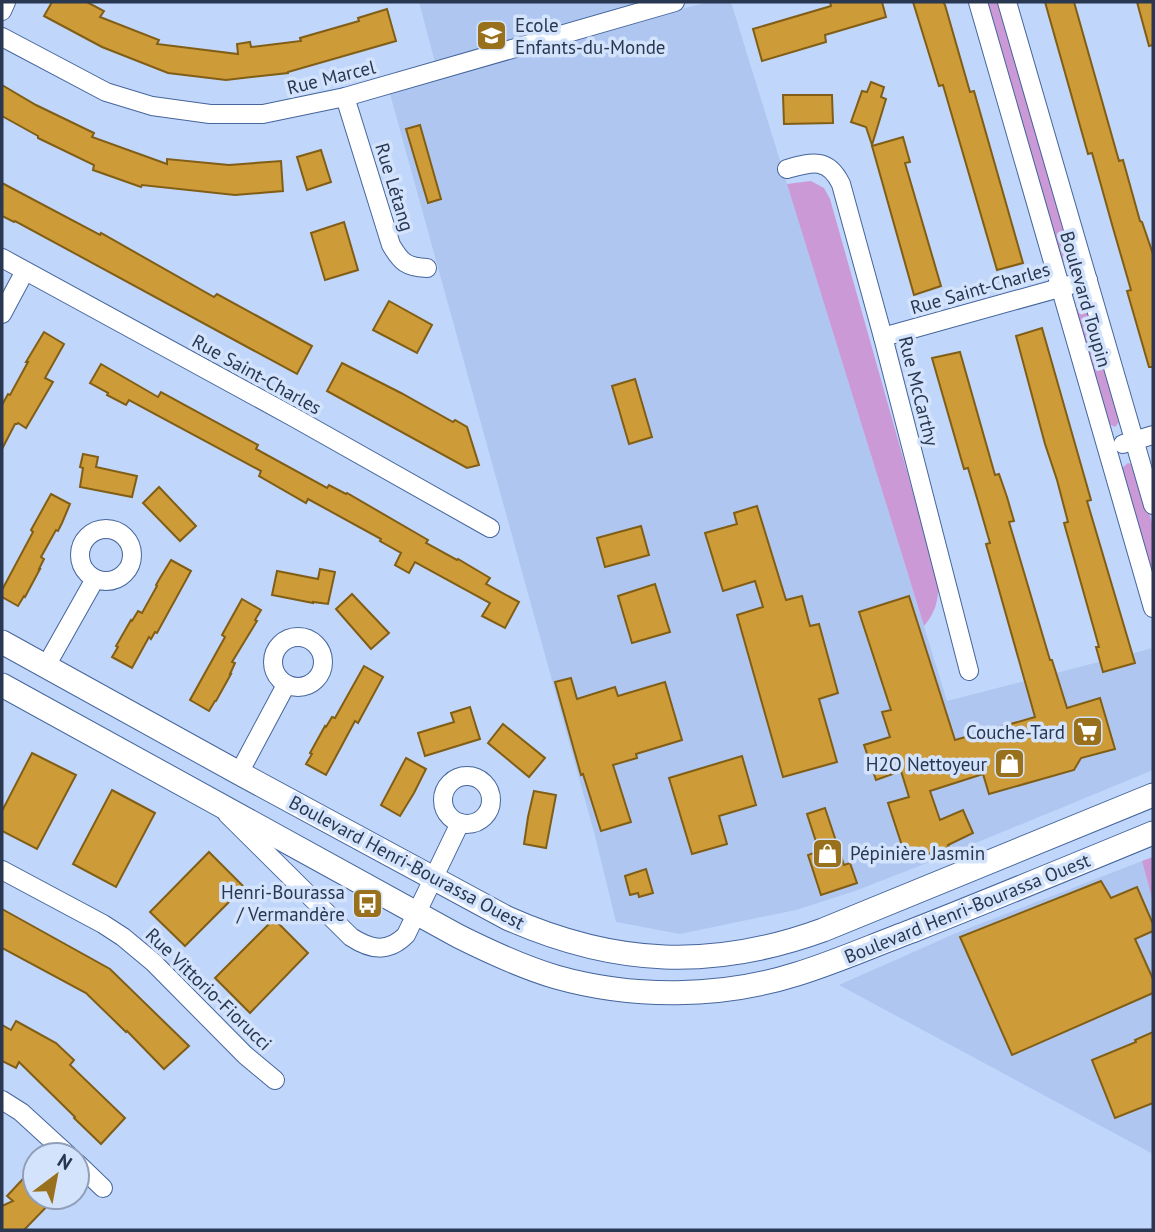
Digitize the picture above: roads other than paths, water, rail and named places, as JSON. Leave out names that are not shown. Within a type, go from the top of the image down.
[{"type":"main road","name":"Boulevard Henri-Bourassa Ouest","points":[[2,642],[516,922],[583,945],[655,957],[731,954],[785,943],[823,930],[1153,795]]},
{"type":"main road","name":"Boulevard Henri-Bourassa Ouest","points":[[2,685],[458,936],[539,972],[608,989],[645,993],[695,992],[761,984],[787,977],[831,963],[1153,833]]},
{"type":"street","points":[[2,11],[6,2]]},
{"type":"street","name":"Rue Marcel","points":[[2,37],[106,92],[152,106],[210,114],[263,114],[345,97],[674,2]]},
{"type":"street","name":"Boulevard Toupin","points":[[978,2],[1153,608]]},
{"type":"street","name":"Boulevard Toupin","points":[[1007,2],[1153,505]]},
{"type":"street","name":"Rue Létang","points":[[345,97],[391,245],[405,264],[415,268],[427,268]]},
{"type":"street","name":"Rue McCarthy","points":[[788,169],[810,163],[824,165],[835,171],[841,184],[969,671]]},
{"type":"street","name":"Rue Saint-Charles","points":[[2,258],[490,528]]},
{"type":"street","points":[[2,314],[25,271]]},
{"type":"street","name":"Rue Saint-Charles","points":[[883,337],[1088,280]]},
{"type":"street","points":[[1108,448],[1153,435]]},
{"type":"street","points":[[46,666],[94,579]]},
{"type":"street","points":[[239,773],[286,685]]},
{"type":"street","name":"Boulevard Henri-Bourassa Ouest","points":[[213,800],[341,927],[367,947],[394,944],[406,935],[417,914]]},
{"type":"street","points":[[417,914],[460,823]]},
{"type":"street","name":"Rue Vittorio-Fiorucci","points":[[2,870],[123,937],[153,962],[245,1055],[275,1080]]},
{"type":"street","points":[[2,1100],[21,1112],[53,1141]]},
{"type":"street","points":[[91,1176],[103,1188]]},
{"type":"place","name":"Ecole Enfants-du-Monde","points":[[492,36]]},
{"type":"place","name":"Couche-Tard","points":[[1088,732]]},
{"type":"place","name":"H2O Nettoyeur","points":[[1010,764]]},
{"type":"place","name":"Pépinière Jasmin","points":[[827,853]]},
{"type":"place","name":"Henri-Bourassa / Vermandère","points":[[368,903]]}]
